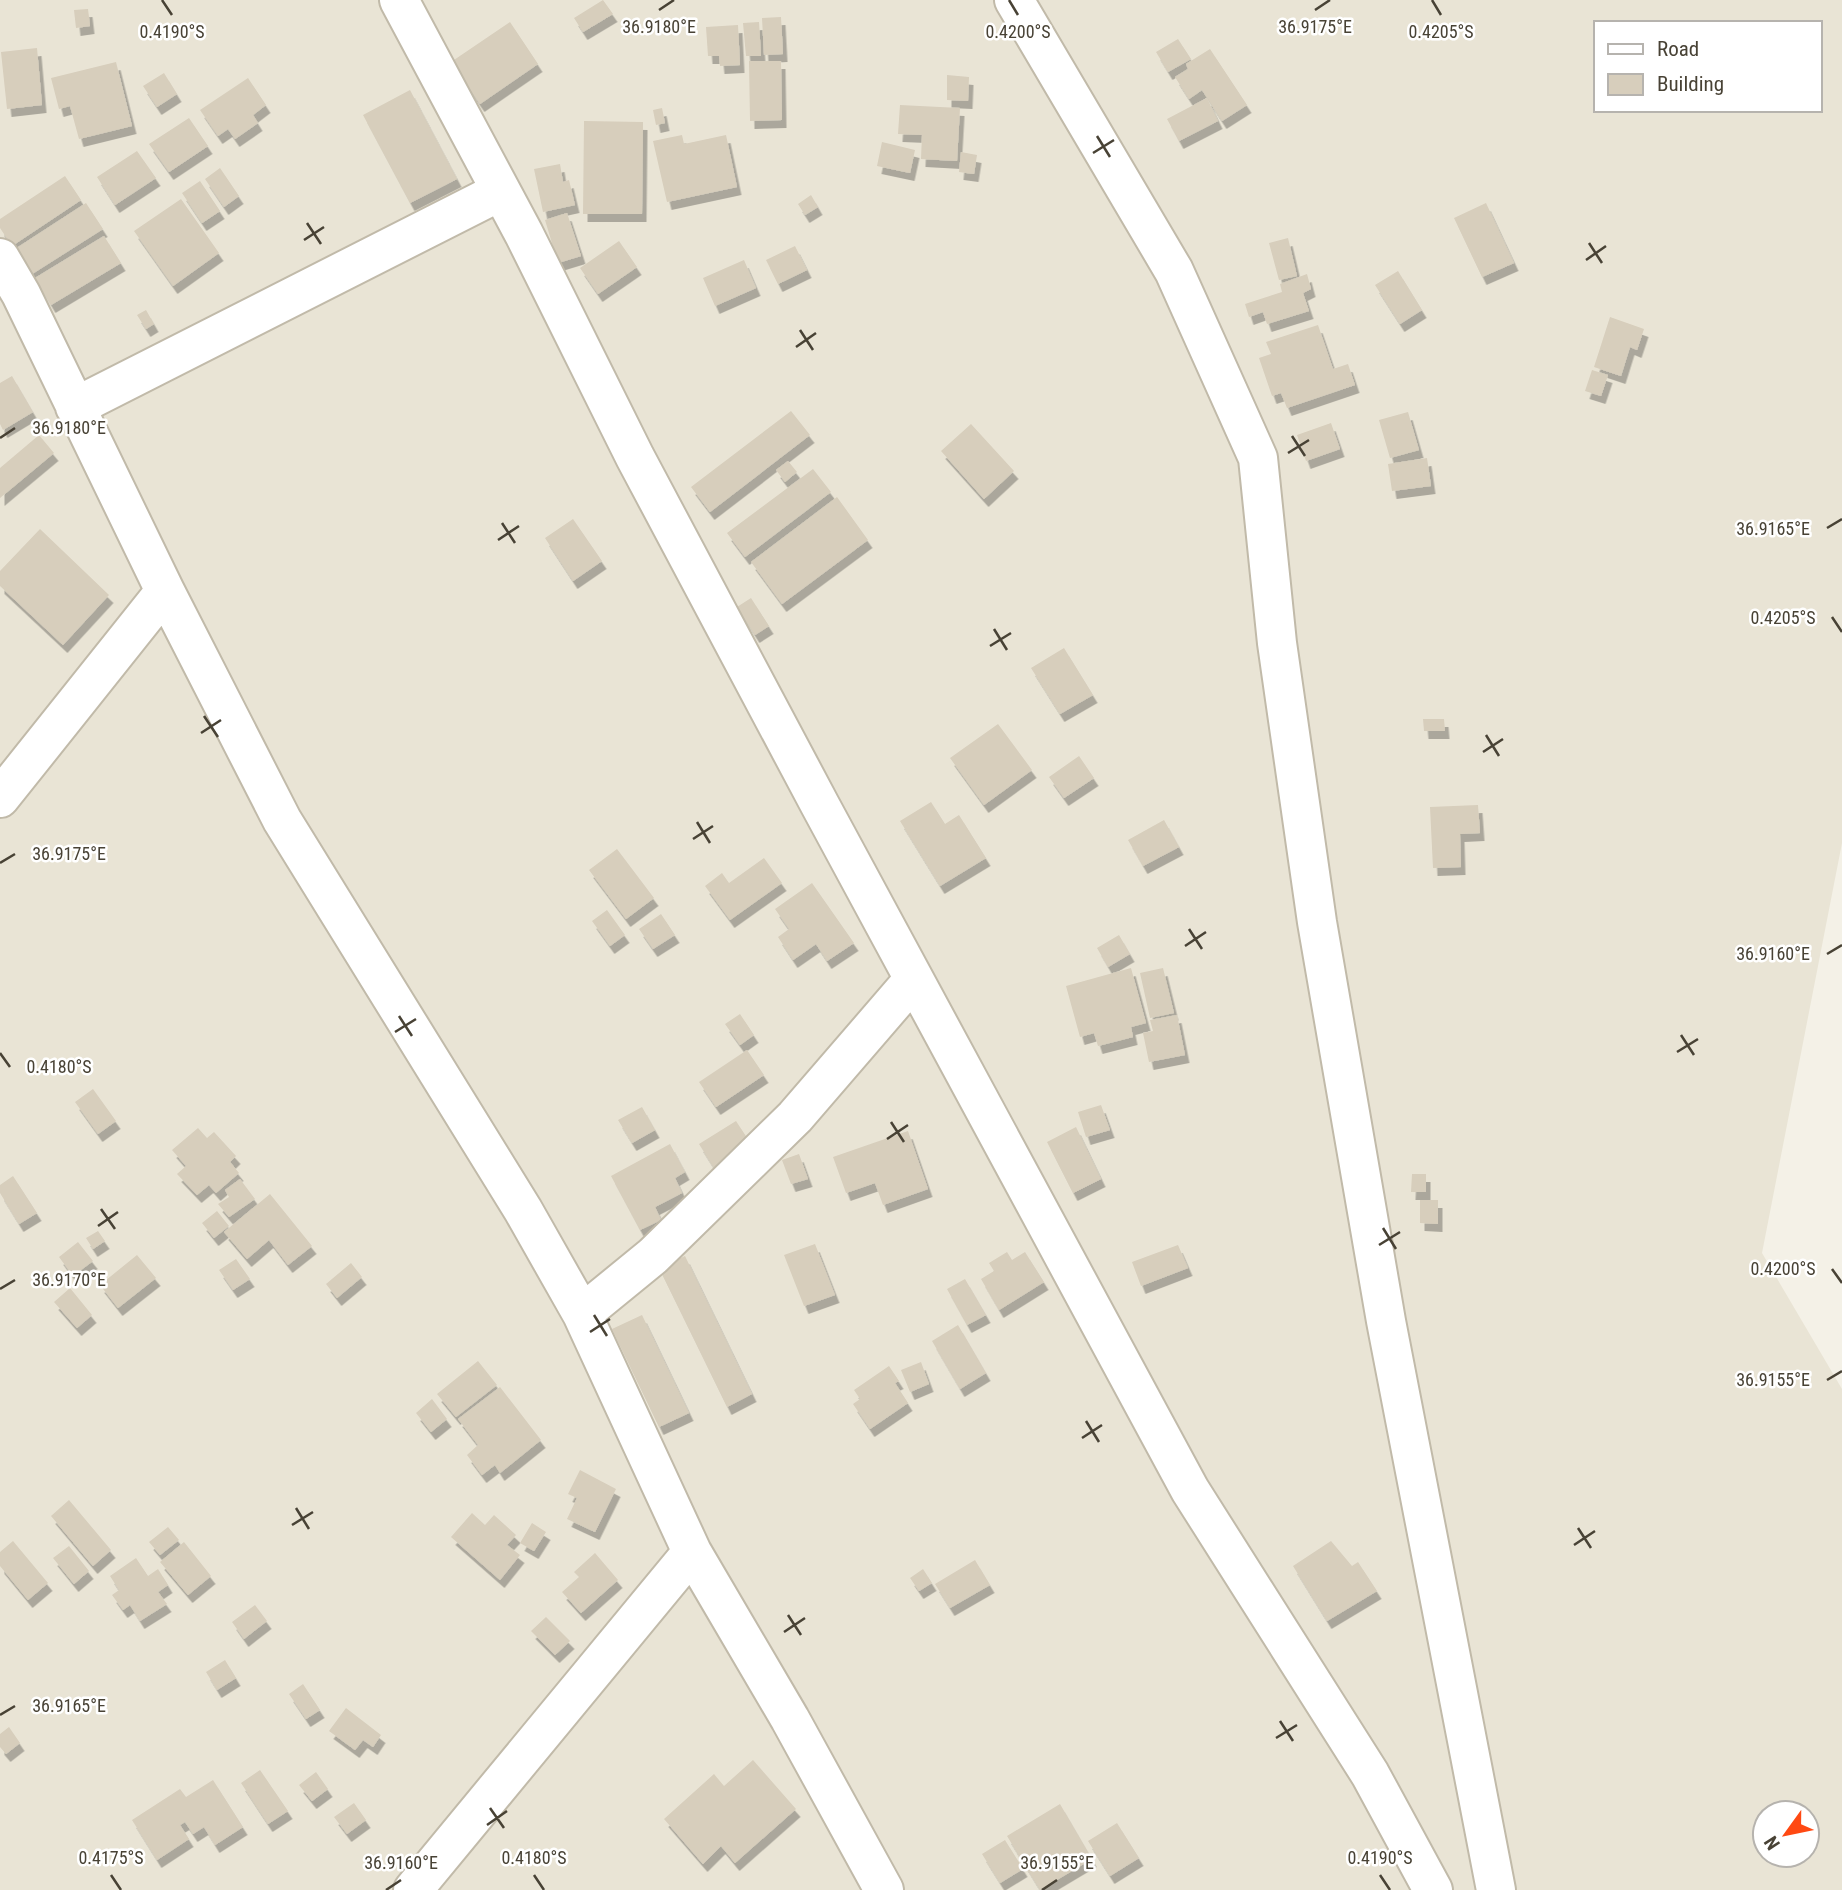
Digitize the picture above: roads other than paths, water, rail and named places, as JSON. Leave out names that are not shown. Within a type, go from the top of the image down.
[{"type":"street","points":[[399,0],[501,191],[635,457],[1191,1490],[1370,1774],[1433,1890]]},
{"type":"street","points":[[1014,0],[1174,271],[1258,458],[1277,643],[1317,922],[1386,1321],[1496,1890]]},
{"type":"street","points":[[75,407],[501,191]]},
{"type":"street","points":[[0,258],[21,294],[165,591],[282,820],[523,1210],[582,1314],[692,1552],[790,1718],[884,1890]]},
{"type":"street","points":[[0,798],[165,591]]},
{"type":"street","points":[[582,1314],[653,1256],[794,1116],[914,979]]},
{"type":"street","points":[[413,1890],[692,1552]]}]
